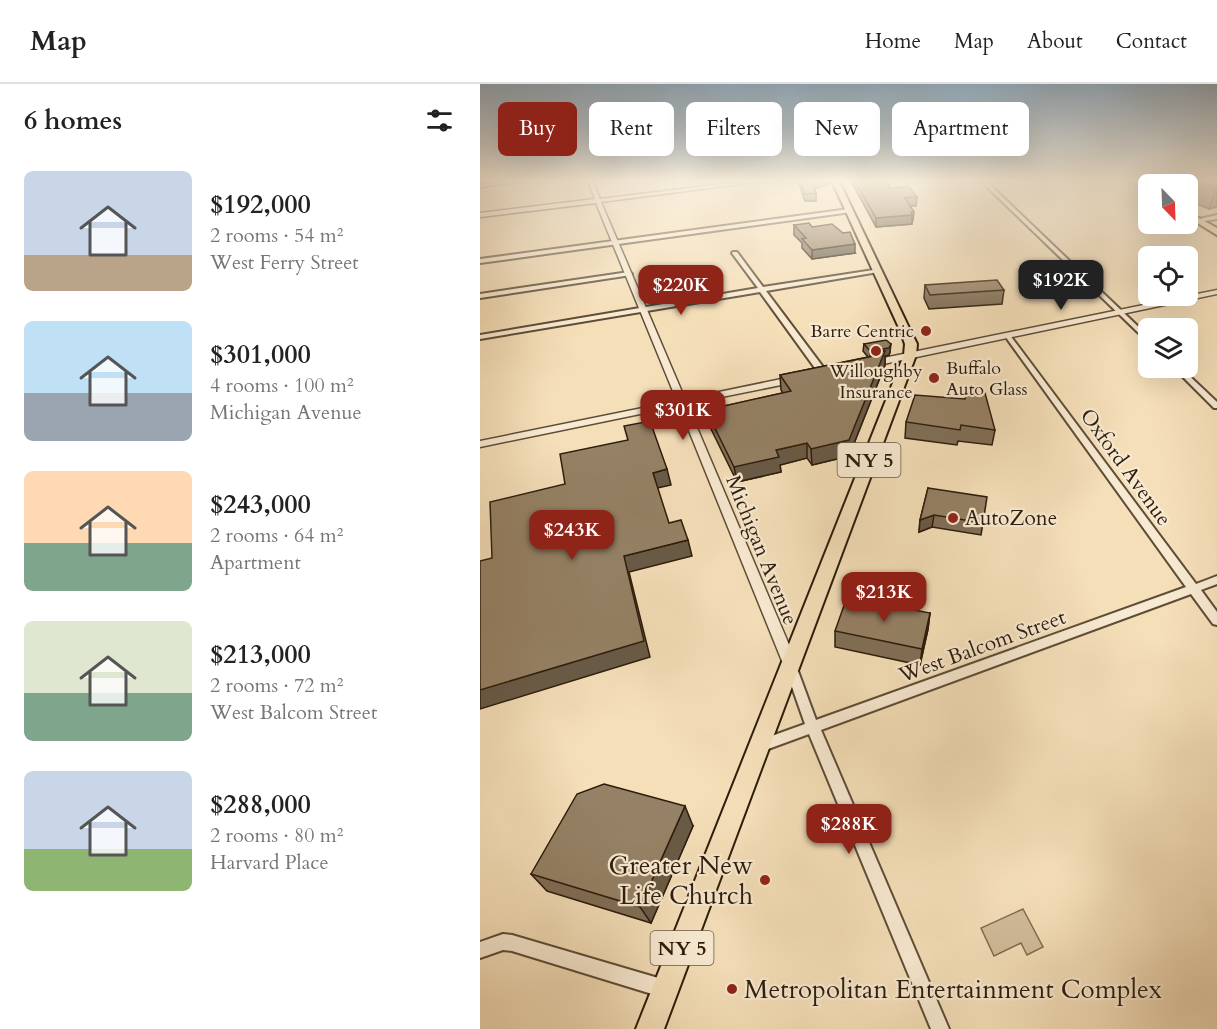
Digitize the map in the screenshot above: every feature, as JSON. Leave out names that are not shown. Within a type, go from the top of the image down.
[{"type":"main road","points":[[856,225],[907,334],[911,344],[910,355]]},
{"type":"main road","name":"NY 5","points":[[650,1029],[910,355]]},
{"type":"street","name":"Michigan Avenue","points":[[608,225],[791,668]]},
{"type":"street","points":[[480,261],[746,225]]},
{"type":"street","points":[[1029,225],[1138,330]]},
{"type":"street","points":[[735,253],[823,373]]},
{"type":"street","points":[[480,337],[878,270]]},
{"type":"street","points":[[480,296],[629,274]]},
{"type":"street","points":[[855,367],[1217,292]]},
{"type":"street","name":"Oxford Avenue","points":[[1007,335],[1217,621]]},
{"type":"street","points":[[813,375],[833,371]]},
{"type":"street","points":[[480,444],[802,377]]},
{"type":"street","points":[[1188,378],[1217,406]]},
{"type":"street","name":"West Balcom Street","points":[[759,747],[1217,580]]},
{"type":"street","points":[[791,668],[813,728],[940,1029]]},
{"type":"street","points":[[480,950],[503,942],[512,943],[666,989]]},
{"type":"shaded area","points":[[1023,909],[1043,947],[1027,955],[1021,943],[994,956],[981,928]]},
{"type":"building","points":[[794,225],[812,227],[833,225],[843,233],[850,232],[855,244],[812,250],[802,239],[806,238]]},
{"type":"building","points":[[997,280],[1004,290],[930,295],[925,285]]},
{"type":"building","points":[[886,340],[891,344],[889,348],[870,351],[864,344]]},
{"type":"building","points":[[885,351],[849,440],[811,449],[807,443],[776,450],[779,457],[734,467],[706,410],[791,391],[780,375],[879,355],[877,352]]},
{"type":"building","points":[[967,393],[985,393],[995,430],[961,425],[960,430],[906,422],[915,395],[965,399]]},
{"type":"building","points":[[650,421],[667,469],[653,473],[669,523],[681,520],[688,540],[624,556],[644,641],[480,690],[480,561],[492,558],[490,502],[565,484],[560,454],[628,440],[624,426]]},
{"type":"building","points":[[928,488],[987,497],[983,523],[934,515],[920,520]]},
{"type":"building","points":[[847,597],[930,613],[922,649],[835,631]]},
{"type":"building","points":[[604,784],[685,806],[640,907],[531,874],[577,794]]},
{"type":"place","name":"Barre Centric","points":[[926,331]]},
{"type":"place","name":"Willoughby Insurance","points":[[876,351]]},
{"type":"place","name":"Buffalo Auto Glass","points":[[934,378]]},
{"type":"place","name":"AutoZone","points":[[953,518]]},
{"type":"place","name":"Greater New Life Church","points":[[765,880]]},
{"type":"place","name":"Metropolitan Entertainment Complex","points":[[732,989]]}]
